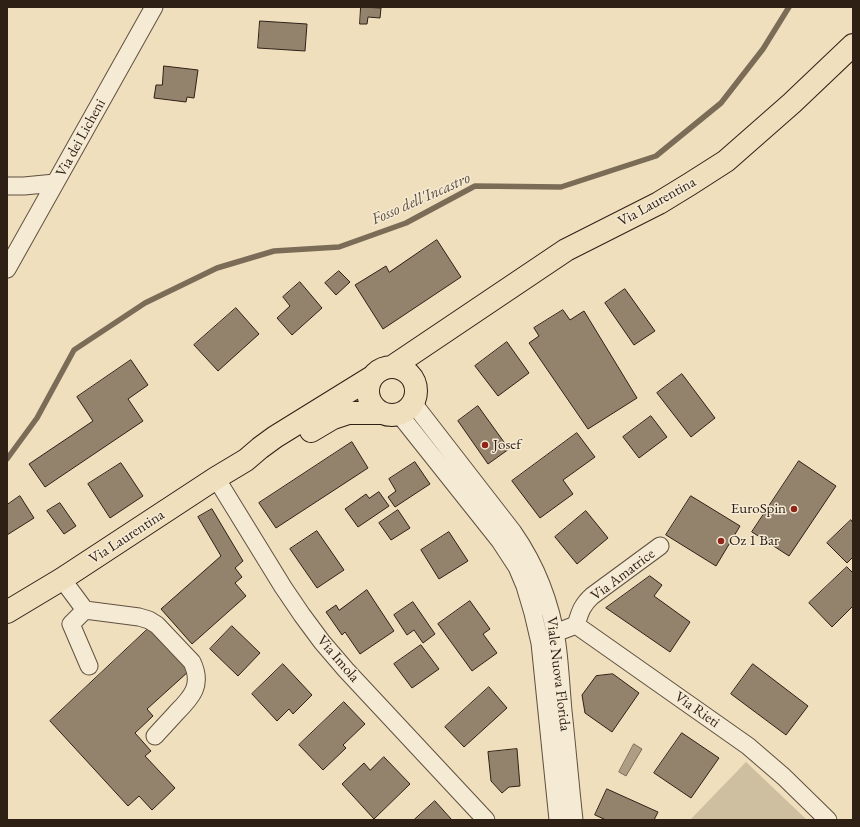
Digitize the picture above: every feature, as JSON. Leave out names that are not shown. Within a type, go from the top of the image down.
[{"type":"main road","name":"Via Laurentina","points":[[392,366],[566,250],[659,203],[726,161],[792,103],[853,45]]},
{"type":"main road","name":"Via Laurentina","points":[[246,460],[269,453],[341,415],[402,404],[425,361],[442,334]]},
{"type":"main road","points":[[392,366],[405,370],[414,381],[402,404],[374,407],[369,401],[367,393],[368,385],[377,371],[392,366]]},
{"type":"main road","name":"Via Laurentina","points":[[7,612],[62,579],[246,460],[268,442],[372,377]]},
{"type":"street","name":"Via dei Licheni","points":[[7,269],[154,7]]},
{"type":"street","points":[[7,186],[55,183]]},
{"type":"street","name":"Viale Nuova Florida","points":[[402,404],[504,519],[520,542],[535,570],[549,610],[555,633],[574,820]]},
{"type":"street","name":"Viale Nuova Florida","points":[[402,404],[500,541],[525,586],[540,644],[558,820]]},
{"type":"street","name":"Via Imola","points":[[216,478],[284,588],[322,642],[346,670],[486,820]]},
{"type":"street","name":"Via Amatrice","points":[[576,625],[584,604],[592,596],[660,546]]},
{"type":"street","points":[[62,579],[85,610],[139,617],[149,620],[157,625],[192,662],[197,675],[193,694],[188,702],[154,736]]},
{"type":"street","points":[[85,610],[71,624],[89,666]]},
{"type":"street","points":[[555,633],[576,625]]},
{"type":"street","name":"Via Rieti","points":[[576,625],[748,746],[784,777],[828,820]]},
{"type":"shaded area","points":[[634,744],[642,749],[626,776],[619,772]]},
{"type":"shaded area","points":[[746,762],[806,819],[806,820],[690,820]]},
{"type":"building","points":[[361,7],[381,8],[380,18],[368,17],[367,24],[360,24]]},
{"type":"building","points":[[260,21],[307,24],[305,51],[258,48]]},
{"type":"building","points":[[164,66],[198,70],[194,98],[187,97],[186,102],[154,98],[156,85],[162,85]]},
{"type":"building","points":[[437,240],[461,277],[383,329],[355,285],[386,266],[389,272]]},
{"type":"building","points":[[339,271],[350,282],[336,295],[325,283]]},
{"type":"building","points":[[300,282],[322,308],[292,335],[277,318],[290,306],[283,297]]},
{"type":"building","points":[[625,289],[655,331],[634,345],[605,303]]},
{"type":"building","points":[[236,308],[259,334],[218,371],[194,345]]},
{"type":"building","points":[[563,310],[570,320],[584,311],[637,398],[588,429],[529,343],[539,336],[534,328]]},
{"type":"building","points":[[507,342],[529,373],[498,396],[475,366]]},
{"type":"building","points":[[131,360],[148,385],[128,399],[143,421],[45,487],[29,464],[93,421],[77,397]]},
{"type":"building","points":[[682,374],[715,418],[691,437],[657,393]]},
{"type":"building","points":[[478,406],[509,449],[488,464],[458,421]]},
{"type":"building","points":[[651,416],[667,437],[639,458],[623,437]]},
{"type":"building","points":[[577,433],[595,457],[563,480],[573,494],[540,518],[512,481]]},
{"type":"building","points":[[352,442],[368,468],[276,528],[259,503]]},
{"type":"building","name":"EuroSpin","points":[[799,461],[836,486],[789,556],[752,532]]},
{"type":"building","points":[[415,462],[430,484],[395,507],[388,497],[396,491],[389,479]]},
{"type":"building","points":[[121,463],[143,496],[110,518],[88,484]]},
{"type":"building","points":[[379,492],[389,506],[358,527],[345,509],[366,494],[369,498]]},
{"type":"building","points":[[20,496],[34,518],[7,535],[7,505]]},
{"type":"building","points":[[691,496],[740,526],[716,566],[666,535]]},
{"type":"building","points":[[60,503],[76,526],[64,534],[47,511]]},
{"type":"building","points":[[212,509],[243,561],[235,568],[242,577],[235,583],[246,596],[192,644],[161,609],[221,556],[198,517]]},
{"type":"building","points":[[398,510],[410,528],[391,540],[379,523]]},
{"type":"building","points":[[586,511],[608,538],[577,564],[555,537]]},
{"type":"building","points":[[851,520],[853,523],[853,557],[847,563],[827,543]]},
{"type":"building","points":[[317,531],[344,570],[317,588],[290,549]]},
{"type":"building","points":[[449,532],[468,561],[439,579],[421,550]]},
{"type":"building","points":[[847,567],[853,573],[853,606],[832,627],[809,603]]},
{"type":"building","points":[[650,576],[662,585],[654,596],[690,622],[670,652],[606,608]]},
{"type":"building","points":[[367,590],[394,631],[360,654],[345,632],[342,635],[326,612],[336,605],[339,610]]},
{"type":"building","points":[[470,601],[490,629],[483,634],[497,653],[472,671],[438,624]]},
{"type":"building","points":[[413,602],[435,634],[423,643],[414,630],[407,635],[394,615]]},
{"type":"building","points":[[232,626],[260,653],[238,676],[210,649]]},
{"type":"building","points":[[149,628],[189,671],[147,709],[153,716],[135,733],[151,751],[145,756],[175,788],[152,810],[139,796],[128,806],[50,721]]},
{"type":"building","points":[[421,645],[439,669],[412,688],[394,664]]},
{"type":"building","points":[[283,664],[312,695],[293,714],[289,709],[277,721],[252,694]]},
{"type":"building","points":[[753,664],[808,706],[786,735],[731,694]]},
{"type":"building","points":[[613,674],[639,693],[612,732],[585,713],[582,695],[596,676]]},
{"type":"building","points":[[489,687],[507,708],[464,747],[445,727]]},
{"type":"building","points":[[344,702],[365,724],[343,745],[346,748],[323,770],[299,745]]},
{"type":"building","points":[[682,733],[719,758],[691,798],[654,773]]},
{"type":"building","points":[[517,749],[520,786],[509,787],[502,793],[491,781],[488,752]]},
{"type":"building","points":[[384,757],[410,784],[374,819],[342,784],[364,763],[370,770]]},
{"type":"building","points":[[607,789],[658,812],[654,820],[606,820],[595,815]]},
{"type":"building","points":[[435,801],[452,820],[414,820]]},
{"type":"waterway","name":"Fosso dell'Incastro","points":[[7,459],[37,418],[74,350],[145,303],[217,268],[274,251],[339,247],[406,223],[475,186],[561,187],[656,156],[721,103],[763,49],[789,7]]},
{"type":"place","name":"Josef","points":[[485,445]]},
{"type":"place","name":"EuroSpin","points":[[794,509]]},
{"type":"place","name":"Oz 1 Bar","points":[[721,541]]}]
